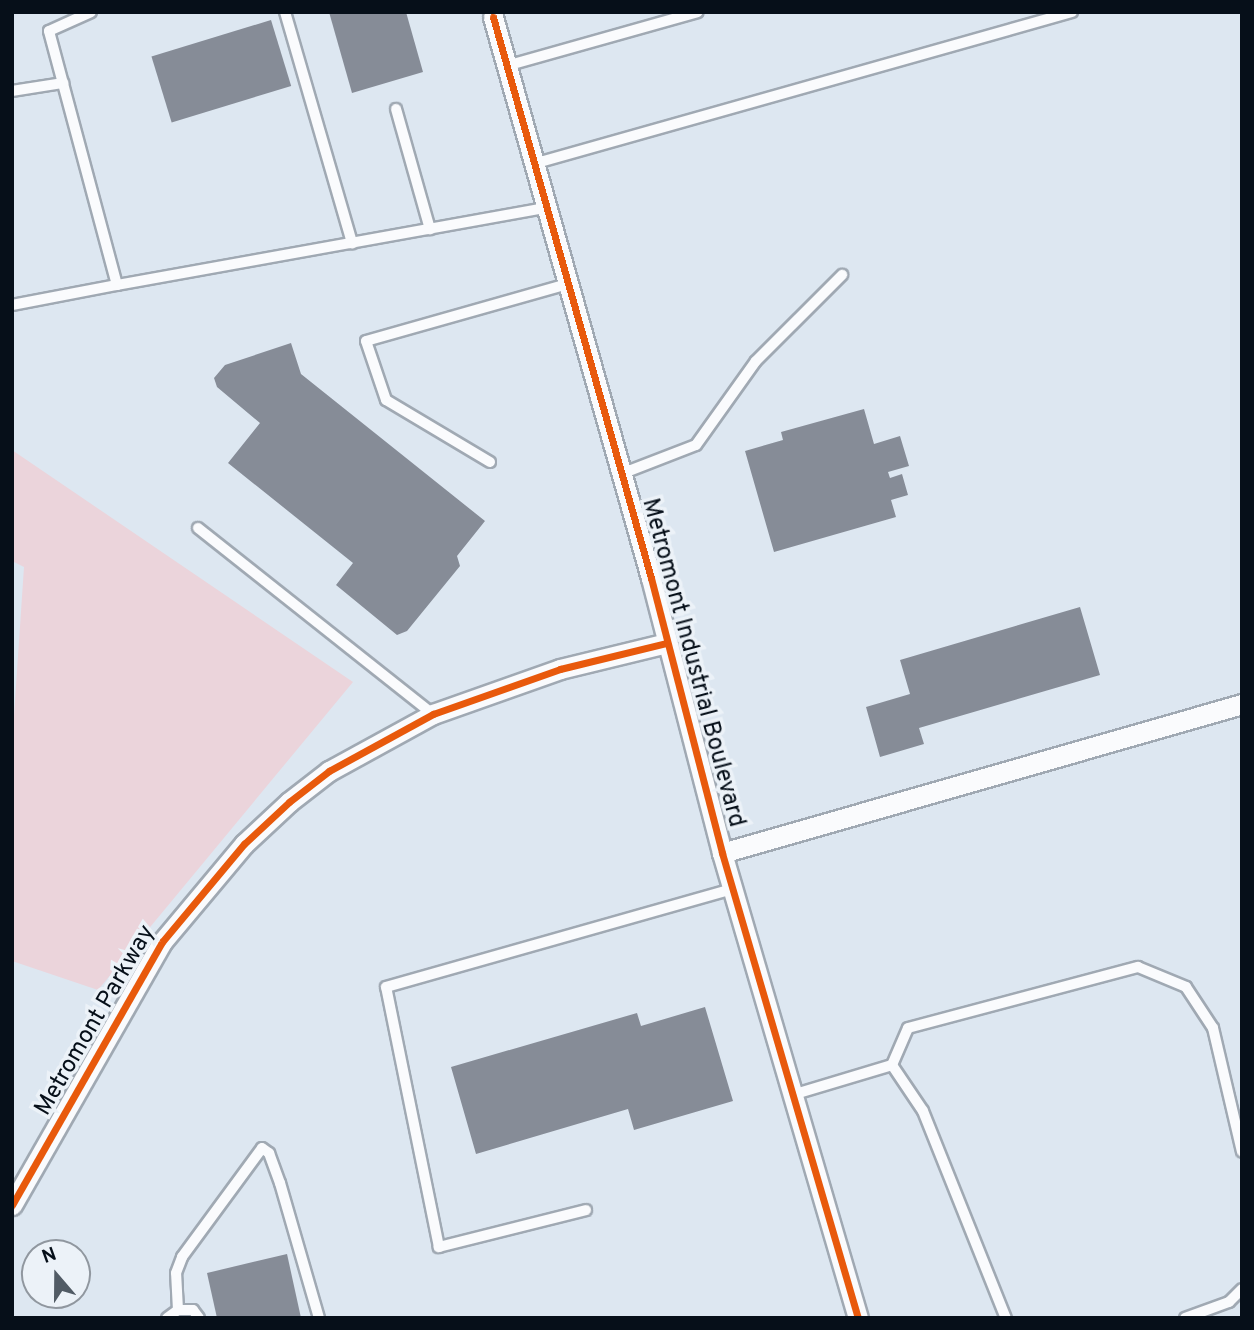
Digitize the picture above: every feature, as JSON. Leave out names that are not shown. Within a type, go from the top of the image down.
[{"type":"street","name":"Metromont Industrial Boulevard","points":[[492,15],[621,474],[732,889],[858,1318]]},
{"type":"street","name":"Metromont Parkway","points":[[13,1204],[162,942],[200,893],[244,844],[299,794],[328,771],[433,714],[560,669],[667,643]]},
{"type":"street","name":"Metromont Industrial Boulevard","points":[[722,853],[1242,704]]},
{"type":"lane","points":[[91,12],[49,32],[117,285]]},
{"type":"lane","points":[[285,12],[352,243]]},
{"type":"lane","points":[[506,66],[698,12]]},
{"type":"lane","points":[[533,164],[1072,12]]},
{"type":"lane","points":[[12,92],[63,83]]},
{"type":"lane","points":[[396,109],[430,229]]},
{"type":"lane","points":[[12,305],[546,208]]},
{"type":"lane","points":[[621,474],[696,445],[755,362],[842,275]]},
{"type":"lane","points":[[490,462],[386,400],[366,341],[567,284]]},
{"type":"lane","points":[[198,528],[433,714]]},
{"type":"lane","points":[[586,1210],[439,1247],[386,987],[732,889]]},
{"type":"lane","points":[[792,1095],[892,1065],[908,1028],[1138,967],[1186,987],[1213,1028],[1242,1152]]},
{"type":"lane","points":[[892,1065],[922,1111],[1006,1318]]},
{"type":"lane","points":[[178,1310],[176,1273],[182,1257],[262,1148],[269,1153],[280,1183],[319,1318]]},
{"type":"lane","points":[[1185,1318],[1229,1302],[1242,1289]]},
{"type":"lane","points":[[167,1318],[178,1310],[193,1310],[199,1318]]},
{"type":"shaded area","points":[[12,450],[353,682],[98,990],[12,961],[12,745],[24,567],[12,561]]},
{"type":"building","points":[[329,12],[406,12],[423,72],[352,93]]},
{"type":"building","points":[[271,20],[291,86],[172,123],[151,57]]},
{"type":"building","points":[[291,343],[301,374],[485,521],[457,556],[460,566],[407,631],[397,635],[336,585],[353,563],[228,463],[260,423],[217,387],[214,378],[225,365]]},
{"type":"building","points":[[864,409],[874,444],[900,436],[909,466],[888,472],[890,478],[902,474],[908,495],[891,500],[896,517],[774,552],[745,451],[783,440],[781,432]]},
{"type":"building","points":[[1080,607],[1100,675],[919,728],[924,744],[880,757],[866,707],[910,694],[900,660]]},
{"type":"building","points":[[705,1007],[733,1101],[634,1130],[628,1109],[476,1154],[451,1067],[637,1013],[641,1026]]},
{"type":"building","points":[[287,1254],[301,1318],[217,1318],[207,1273]]},
{"type":"cycle path","points":[[493,17],[651,578],[722,853],[858,1318]]},
{"type":"cycle path","points":[[12,1205],[162,942],[244,844],[289,802],[329,771],[433,714],[560,669],[667,643]]}]
